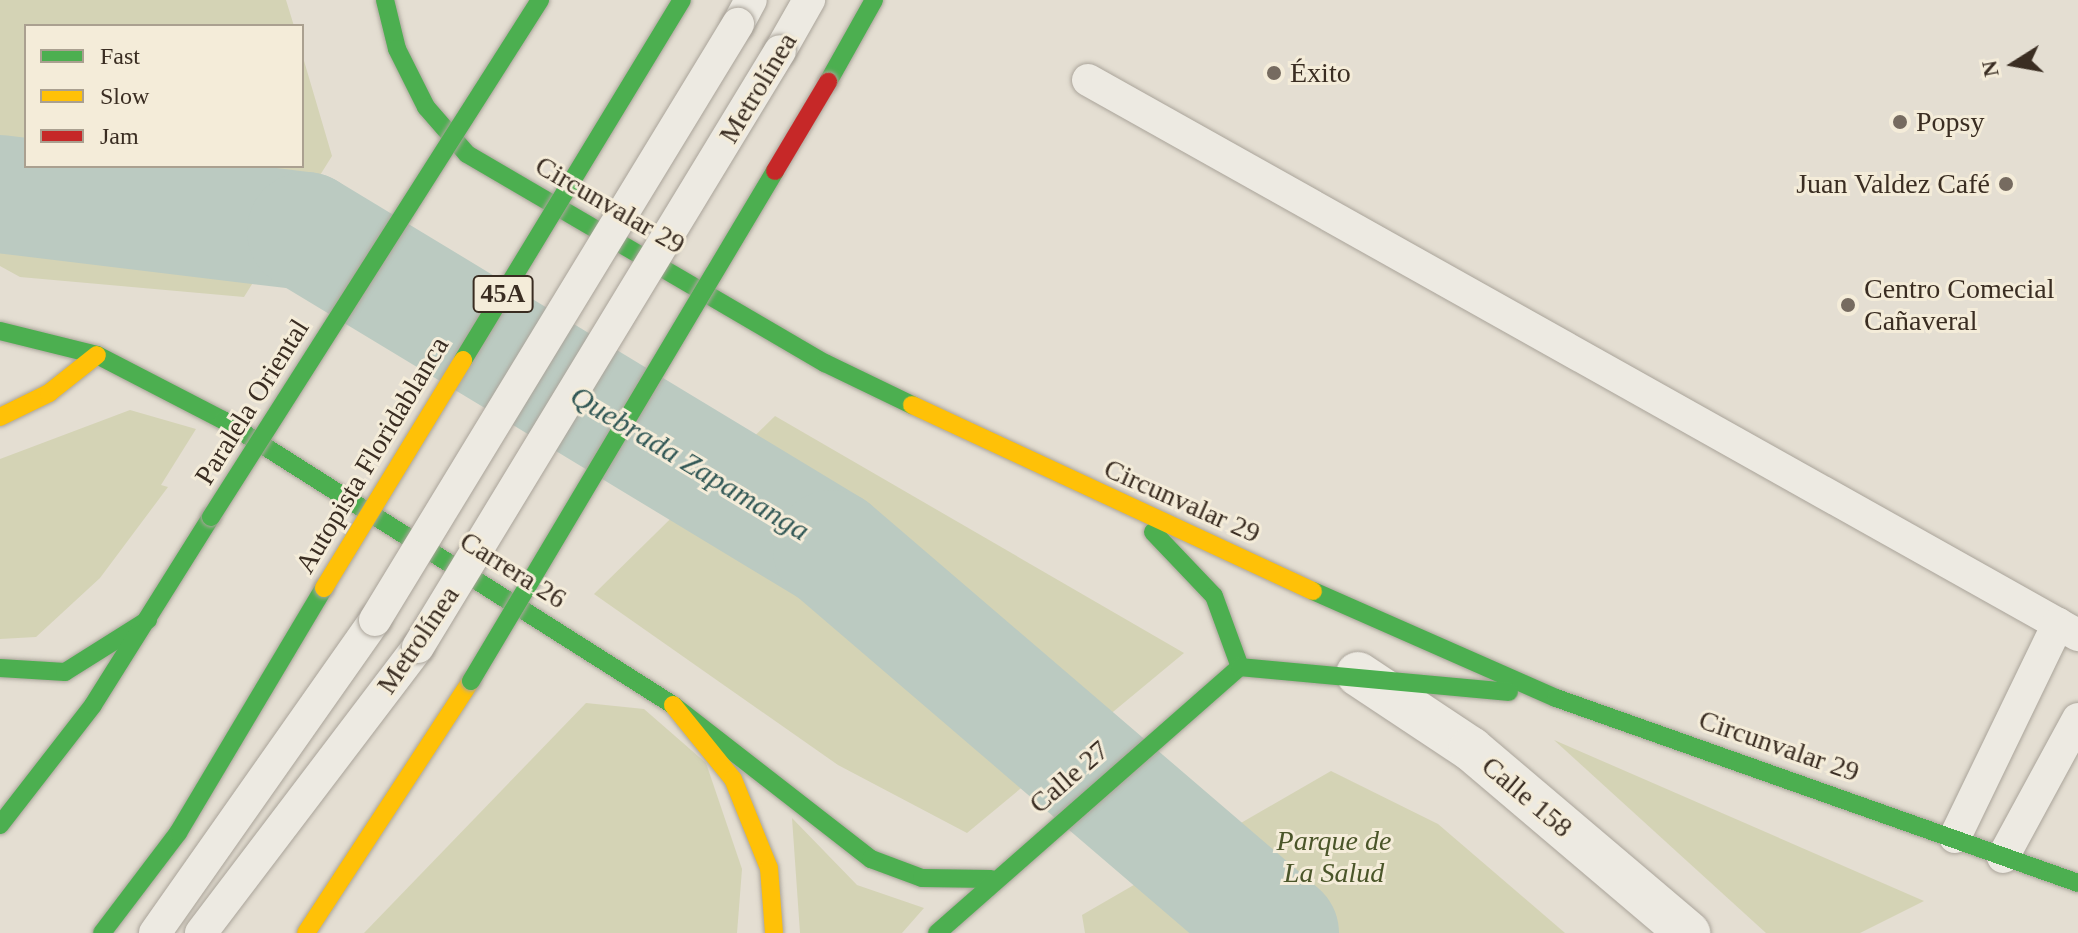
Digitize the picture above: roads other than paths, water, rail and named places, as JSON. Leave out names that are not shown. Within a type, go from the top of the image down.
[{"type":"main road","name":"Circunvalar 29","points":[[385,0],[397,49],[426,107],[467,154],[825,363],[1122,506],[1556,698],[2078,883]]},
{"type":"main road","name":"Paralela Oriental","points":[[0,825],[150,619],[211,517],[540,0]]},
{"type":"main road","name":"Autopista Floridablanca","points":[[102,933],[178,833],[682,0]]},
{"type":"main road","points":[[306,933],[471,681],[874,0]]},
{"type":"main road","name":"Carrera 26","points":[[0,331],[97,355],[223,420],[673,705],[871,859],[922,878],[991,879]]},
{"type":"main road","points":[[0,417],[49,393],[97,355]]},
{"type":"main road","points":[[1122,506],[1188,561],[1214,596],[1240,667],[1358,674],[1556,698]]},
{"type":"main road","points":[[0,668],[65,672],[150,619]]},
{"type":"main road","name":"Calle 27","points":[[937,933],[991,879],[1240,667]]},
{"type":"main road","points":[[673,705],[733,779],[769,868],[774,933]]},
{"type":"street","name":"Calle 158","points":[[1358,674],[1471,749],[1688,933]]},
{"type":"lane","name":"Metrolínea","points":[[201,933],[418,647],[809,0]]},
{"type":"lane","name":"Metrolínea","points":[[155,933],[375,620],[744,12]]},
{"type":"lane","points":[[1088,80],[2068,630],[1955,837]]},
{"type":"lane","points":[[2003,857],[2078,719]]},
{"type":"waterway","name":"Quebrada Zapamanga","points":[[0,194],[306,231],[832,549],[1280,933]]},
{"type":"place","name":"Éxito","points":[[1274,73]]},
{"type":"place","name":"Popsy","points":[[1900,122]]},
{"type":"place","name":"Juan Valdez Café","points":[[2006,184]]},
{"type":"place","name":"Centro Comecial Cañaveral","points":[[1848,305]]},
{"type":"park label","name":"Parque de La Salud","points":[[1334,857]]}]
